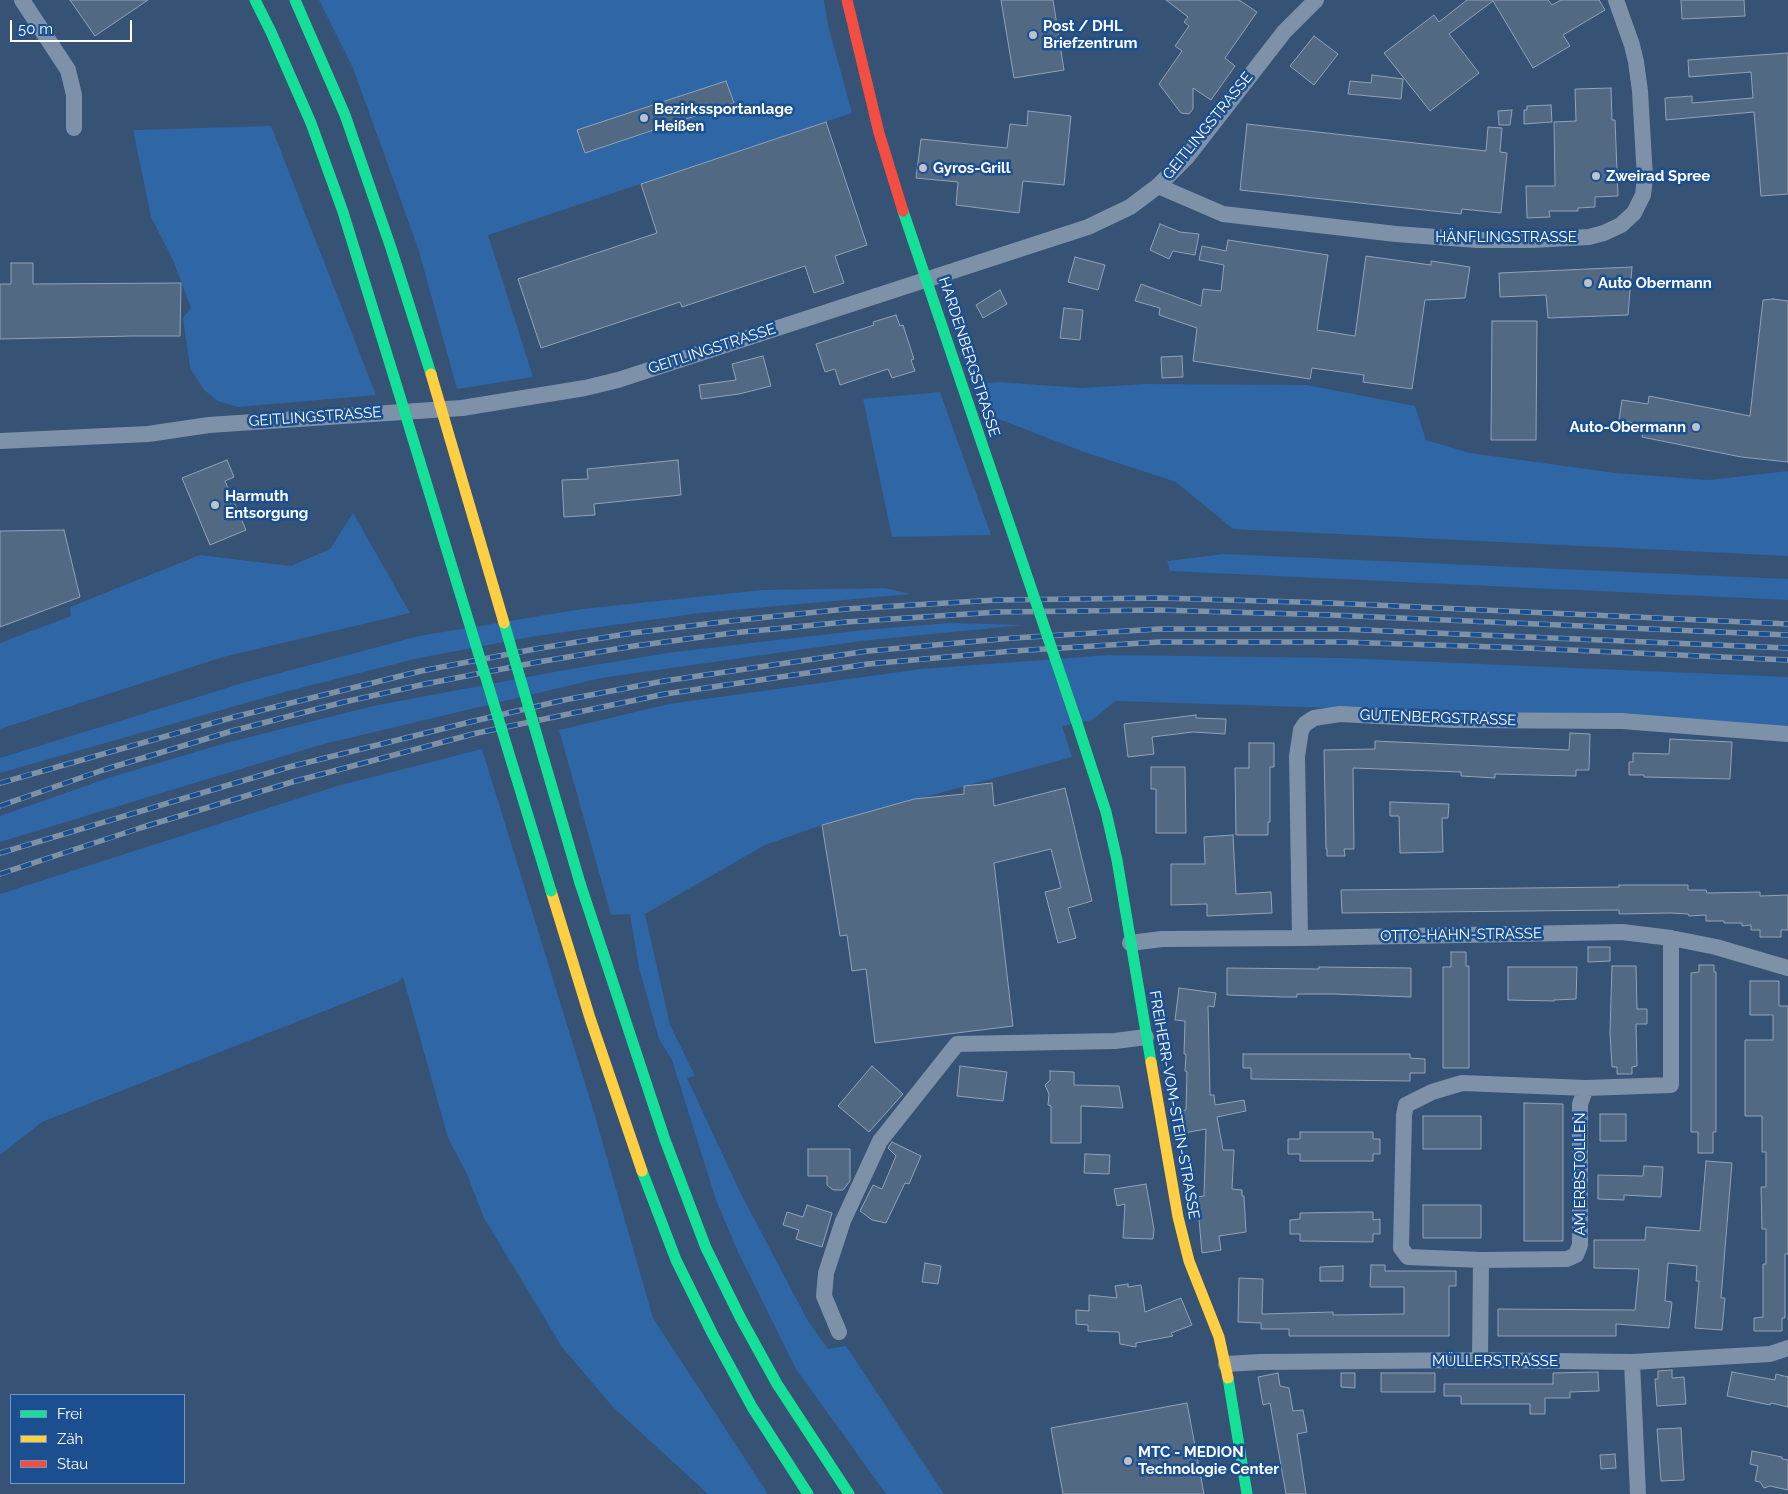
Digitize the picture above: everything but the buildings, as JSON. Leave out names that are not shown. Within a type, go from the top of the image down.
[{"type":"main road","points":[[255,0],[311,124],[343,212],[550,891],[633,1149],[676,1260],[713,1335],[752,1407],[808,1494]]},
{"type":"main road","points":[[295,0],[345,115],[391,248],[431,374],[580,883],[665,1140],[706,1248],[740,1317],[777,1384],[849,1494]]},
{"type":"main road","name":"HARDENBERGSTRASSE","points":[[847,0],[879,133],[915,248],[927,278],[1076,720]]},
{"type":"main road","name":"FREIHERR-VOM-STEIN-STRASSE","points":[[1076,720],[1106,812],[1117,860],[1178,1217],[1189,1261],[1219,1337],[1226,1364],[1247,1494]]},
{"type":"street","points":[[22,0],[68,70],[74,95],[74,128]]},
{"type":"street","name":"GEITLINGSTRASSE","points":[[0,441],[148,434],[210,424],[462,408],[585,388],[627,377],[1088,227],[1130,207],[1158,186],[1187,157],[1284,32],[1316,0]]},
{"type":"street","name":"HÄNFLINGSTRASSE","points":[[1158,186],[1223,214],[1396,234],[1477,240],[1533,240],[1589,237],[1604,233],[1621,225],[1634,213],[1643,195],[1645,178],[1640,91],[1636,62],[1616,0]]},
{"type":"street","name":"GUTENBERGSTRASSE","points":[[1300,938],[1297,756],[1301,730],[1314,718],[1340,714],[1454,720],[1622,721],[1788,734]]},
{"type":"street","name":"OTTO-HAHN-STRASSE","points":[[1130,943],[1162,939],[1622,932],[1671,938],[1716,947],[1788,968]]},
{"type":"street","name":"AM ERBSTOLLEN","points":[[1586,1088],[1580,1104],[1580,1245],[1576,1255],[1567,1259],[1481,1260],[1408,1257],[1401,1248],[1404,1115],[1406,1105],[1432,1092],[1462,1083],[1586,1088],[1671,1085],[1671,938]]},
{"type":"street","points":[[839,1332],[824,1296],[826,1273],[843,1221],[880,1141],[957,1044],[1115,1041],[1146,1037]]},
{"type":"street","points":[[1480,1360],[1481,1260]]},
{"type":"street","name":"MÜLLERSTRASSE","points":[[1226,1364],[1480,1360],[1632,1362],[1770,1354],[1788,1348]]},
{"type":"street","points":[[1632,1362],[1638,1494]]},
{"type":"shaded area","name":"Bezirkssportanlage Heißen","points":[[319,0],[824,0],[828,25],[852,113],[488,235],[533,377],[457,389],[418,248],[353,68]]},
{"type":"shaded area","points":[[271,126],[376,395],[238,407],[218,401],[204,390],[190,368],[183,318],[191,308],[173,260],[151,217],[133,130]]},
{"type":"shaded area","points":[[999,382],[1081,388],[1144,384],[1307,385],[1415,406],[1426,440],[1470,453],[1616,473],[1709,480],[1788,471],[1788,556],[1233,529],[1176,482],[1084,452],[991,416],[979,384]]},
{"type":"shaded area","points":[[940,392],[991,535],[892,537],[863,399]]},
{"type":"shaded area","points":[[353,513],[410,613],[223,657],[0,729],[0,643],[71,616],[70,607],[200,555],[291,566],[330,549]]},
{"type":"shaded area","points":[[1224,554],[1788,579],[1788,600],[1170,571],[1167,561]]},
{"type":"shaded area","points":[[885,588],[911,594],[700,613],[536,636],[419,658],[288,691],[0,773],[0,758],[246,682],[419,636],[582,609],[762,590]]},
{"type":"shaded area","points":[[949,623],[1024,625],[861,641],[601,678],[320,745],[0,842],[0,816],[111,777],[226,743],[373,706],[565,670],[674,652],[864,630]]},
{"type":"shaded area","points":[[1109,655],[1341,658],[1788,677],[1788,728],[1623,713],[1456,712],[1116,701],[1092,720],[1062,726],[1072,757],[822,825],[765,845],[645,914],[670,1025],[695,1076],[687,1078],[741,1194],[808,1321],[828,1349],[846,1346],[944,1494],[886,1494],[796,1369],[738,1252],[716,1200],[672,1060],[659,1039],[639,968],[630,914],[611,915],[559,730],[669,704],[921,669]]},
{"type":"shaded area","points":[[482,749],[593,1109],[653,1318],[768,1494],[708,1494],[612,1406],[562,1347],[484,1218],[467,1174],[448,1138],[403,977],[398,982],[42,1122],[0,1155],[0,894],[337,786]]},
{"type":"railway","points":[[0,783],[234,717],[421,671],[632,633],[846,609],[996,600],[1160,598],[1331,603],[1788,624]]},
{"type":"railway","points":[[0,806],[103,770],[232,731],[344,702],[425,684],[634,646],[732,633],[846,622],[998,612],[1159,610],[1331,615],[1788,635]]},
{"type":"railway","points":[[0,853],[289,767],[564,700],[664,681],[868,651],[1013,638],[1159,629],[1340,629],[1788,648]]},
{"type":"railway","points":[[0,874],[140,828],[292,782],[477,733],[665,694],[868,664],[1013,651],[1159,642],[1341,642],[1788,660]]},
{"type":"traffic: fast","points":[[255,0],[311,123],[343,212],[394,377]]},
{"type":"traffic: fast","points":[[295,0],[345,115],[391,248],[431,374]]},
{"type":"traffic: fast","points":[[903,211],[962,385]]},
{"type":"traffic: fast","points":[[394,377],[551,891]]},
{"type":"traffic: fast","points":[[962,385],[1076,720]]},
{"type":"traffic: fast","points":[[504,623],[580,883]]},
{"type":"traffic: fast","points":[[1076,720],[1106,812],[1117,860],[1151,1062]]},
{"type":"traffic: fast","points":[[580,883],[665,1140],[706,1248],[740,1317],[777,1384],[849,1494]]},
{"type":"traffic: fast","points":[[642,1171],[676,1260],[713,1335],[752,1407],[808,1494]]},
{"type":"traffic: fast","points":[[1228,1378],[1247,1494]]},
{"type":"traffic: slow","points":[[431,374],[504,623]]},
{"type":"traffic: slow","points":[[551,891],[590,1018],[642,1171]]},
{"type":"traffic: slow","points":[[1151,1062],[1178,1217],[1189,1261],[1219,1337],[1228,1378]]},
{"type":"traffic: jam","points":[[847,0],[879,133],[903,211]]},
{"type":"place","name":"Post / DHL Briefzentrum","points":[[1033,35]]},
{"type":"place","name":"Bezirkssportanlage Heißen","points":[[644,118]]},
{"type":"place","name":"Gyros-Grill","points":[[923,168]]},
{"type":"place","name":"Zweirad Spree","points":[[1596,176]]},
{"type":"place","name":"Auto Obermann","points":[[1588,283]]},
{"type":"place","name":"Auto-Obermann","points":[[1696,427]]},
{"type":"place","name":"Harmuth Entsorgung","points":[[215,505]]},
{"type":"place","name":"MTC - MEDION Technologie Center","points":[[1128,1461]]}]
